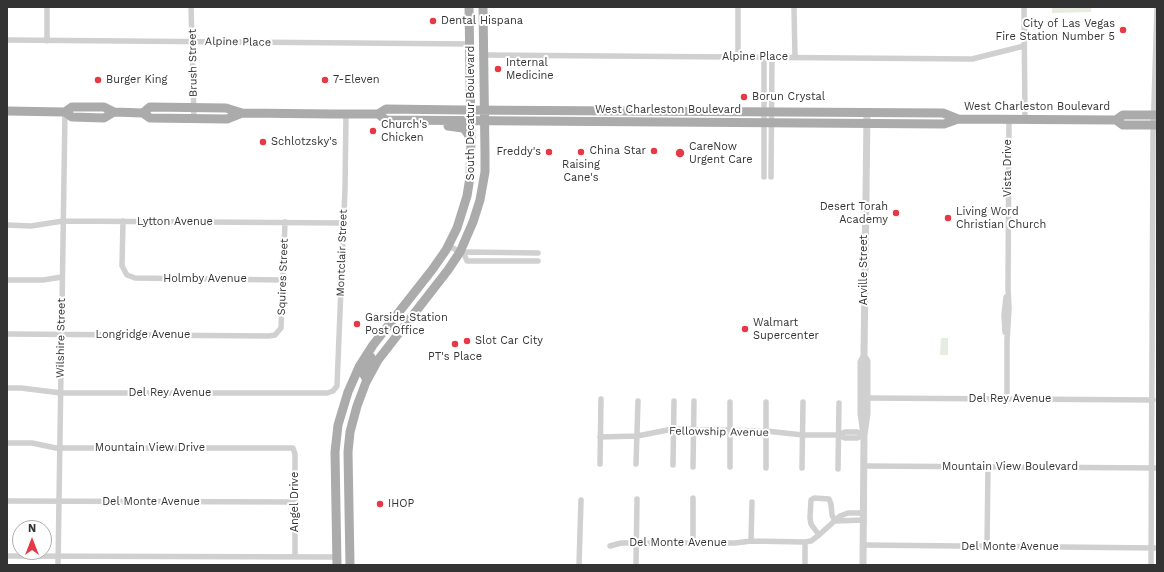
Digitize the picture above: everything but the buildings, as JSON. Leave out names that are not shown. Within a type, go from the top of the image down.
[{"type":"main road","name":"South Decatur Boulevard","points":[[337,561],[334,462],[338,425],[349,388],[359,367],[372,346],[436,265],[448,246],[457,228],[467,196],[471,171],[472,140],[469,7]]},
{"type":"main road","name":"South Decatur Boulevard","points":[[350,561],[348,452],[354,414],[367,380],[378,360],[462,253],[476,214],[483,187],[485,172],[486,110],[483,7]]},
{"type":"main road","name":"West Charleston Boulevard","points":[[7,111],[64,112],[72,107],[104,107],[114,112],[143,113],[150,118],[227,119],[242,113]]},
{"type":"main road","name":"West Charleston Boulevard","points":[[143,113],[150,107],[226,108],[242,113],[346,114],[378,114],[386,109],[678,111],[867,124],[944,124],[958,119]]},
{"type":"main road","points":[[585,122],[606,116],[618,115],[620,111]]},
{"type":"main road","points":[[629,122],[630,119],[635,117],[678,111]]},
{"type":"main road","name":"West Charleston Boulevard","points":[[378,114],[386,120],[585,122],[629,122],[867,113],[943,114],[958,119],[1116,120],[1123,125],[1155,125]]},
{"type":"main road","name":"West Charleston Boulevard","points":[[1116,120],[1123,115],[1155,115]]},
{"type":"main road","points":[[434,121],[447,126],[463,128],[472,140]]},
{"type":"main road","points":[[367,380],[363,373],[370,361],[372,346]]},
{"type":"main road","points":[[336,521],[342,536],[343,553],[350,561]]},
{"type":"main road","points":[[337,561],[342,559],[343,565]]},
{"type":"street","points":[[47,7],[47,41]]},
{"type":"street","name":"Brush Street","points":[[192,7],[194,118]]},
{"type":"street","points":[[738,7],[738,57]]},
{"type":"street","points":[[794,7],[795,58]]},
{"type":"street","points":[[1024,7],[1025,119]]},
{"type":"street","points":[[1151,565],[1154,548],[1153,400],[1157,7]]},
{"type":"street","name":"Alpine Place","points":[[7,40],[470,44]]},
{"type":"street","name":"Alpine Place","points":[[484,55],[972,59],[1024,46]]},
{"type":"street","points":[[764,57],[771,177]]},
{"type":"street","points":[[764,177],[772,57]]},
{"type":"street","name":"Wilshire Street","points":[[58,565],[64,112]]},
{"type":"street","name":"Arville Street","points":[[863,565],[864,374],[861,362],[864,356],[867,113]]},
{"type":"street","name":"Montclair Street","points":[[333,391],[337,386],[346,114]]},
{"type":"street","name":"Vista Drive","points":[[1006,399],[1009,310],[1009,119]]},
{"type":"street","name":"Lytton Avenue","points":[[7,225],[31,226],[63,221],[343,223]]},
{"type":"street","name":"Holmby Avenue","points":[[123,221],[122,266],[127,275],[136,278],[283,280]]},
{"type":"street","name":"Squires Street","points":[[279,332],[281,328],[285,222]]},
{"type":"street","points":[[448,246],[462,253],[467,261],[538,261]]},
{"type":"street","points":[[462,253],[538,253]]},
{"type":"street","points":[[7,280],[42,280],[62,277]]},
{"type":"street","name":"Longridge Avenue","points":[[7,334],[269,336],[279,332]]},
{"type":"street","name":"Del Rey Avenue","points":[[7,388],[21,388],[61,393],[327,393],[333,391]]},
{"type":"street","points":[[600,464],[601,399]]},
{"type":"street","name":"Del Rey Avenue","points":[[864,400],[1153,400]]},
{"type":"street","points":[[636,464],[638,401]]},
{"type":"street","points":[[673,465],[674,401]]},
{"type":"street","points":[[693,467],[694,401]]},
{"type":"street","points":[[730,402],[730,467]]},
{"type":"street","points":[[766,402],[766,468]]},
{"type":"street","points":[[802,468],[803,402]]},
{"type":"street","points":[[838,469],[839,403]]},
{"type":"street","name":"Fellowship Avenue","points":[[600,437],[637,436],[673,429],[766,431],[802,435],[839,435],[845,432],[857,432],[864,435]]},
{"type":"street","name":"Mountain View Drive","points":[[7,442],[32,443],[60,448],[293,448]]},
{"type":"street","name":"Angel Drive","points":[[293,448],[295,454],[295,557]]},
{"type":"street","name":"Mountain View Boulevard","points":[[864,466],[1154,468]]},
{"type":"street","points":[[988,466],[988,547]]},
{"type":"street","points":[[693,498],[693,543]]},
{"type":"street","points":[[819,535],[811,524],[811,500],[814,498],[829,499],[832,515],[835,521]]},
{"type":"street","points":[[636,565],[637,499]]},
{"type":"street","points":[[579,565],[581,500]]},
{"type":"street","name":"Del Monte Avenue","points":[[7,501],[295,502]]},
{"type":"street","points":[[751,541],[752,502]]},
{"type":"street","name":"Del Monte Avenue","points":[[610,546],[621,543],[735,544],[751,541],[805,542],[811,541],[844,514],[864,516]]},
{"type":"street","points":[[805,542],[805,565]]},
{"type":"street","name":"Del Monte Avenue","points":[[863,546],[1154,548]]},
{"type":"street","points":[[7,556],[295,557],[337,561]]},
{"type":"shaded area","points":[[1052,7],[1091,7],[1091,12],[1052,13]]},
{"type":"shaded area","points":[[941,338],[948,338],[948,355],[940,355]]},
{"type":"place","name":"Dental Hispana","points":[[433,21]]},
{"type":"place","name":"City of Las Vegas Fire Station Number 5","points":[[1123,30]]},
{"type":"place","name":"Internal Medicine","points":[[498,69]]},
{"type":"place","name":"Burger King","points":[[98,80]]},
{"type":"place","name":"7-Eleven","points":[[325,80]]},
{"type":"place","name":"Borun Crystal","points":[[744,97]]},
{"type":"place","name":"Church's Chicken","points":[[373,131]]},
{"type":"place","name":"Schlotzsky's","points":[[263,142]]},
{"type":"place","name":"China Star","points":[[654,151]]},
{"type":"place","name":"Freddy's","points":[[549,152]]},
{"type":"place","name":"Raising Cane's","points":[[581,152]]},
{"type":"place","name":"CareNow Urgent Care","points":[[680,153]]},
{"type":"place","name":"Desert Torah Academy","points":[[896,213]]},
{"type":"place","name":"Living Word Christian Church","points":[[948,218]]},
{"type":"place","name":"Garside Station Post Office","points":[[357,324]]},
{"type":"place","name":"Walmart Supercenter","points":[[745,329]]},
{"type":"place","name":"Slot Car City","points":[[467,341]]},
{"type":"place","name":"PT's Place","points":[[455,344]]},
{"type":"place","name":"IHOP","points":[[380,504]]}]
